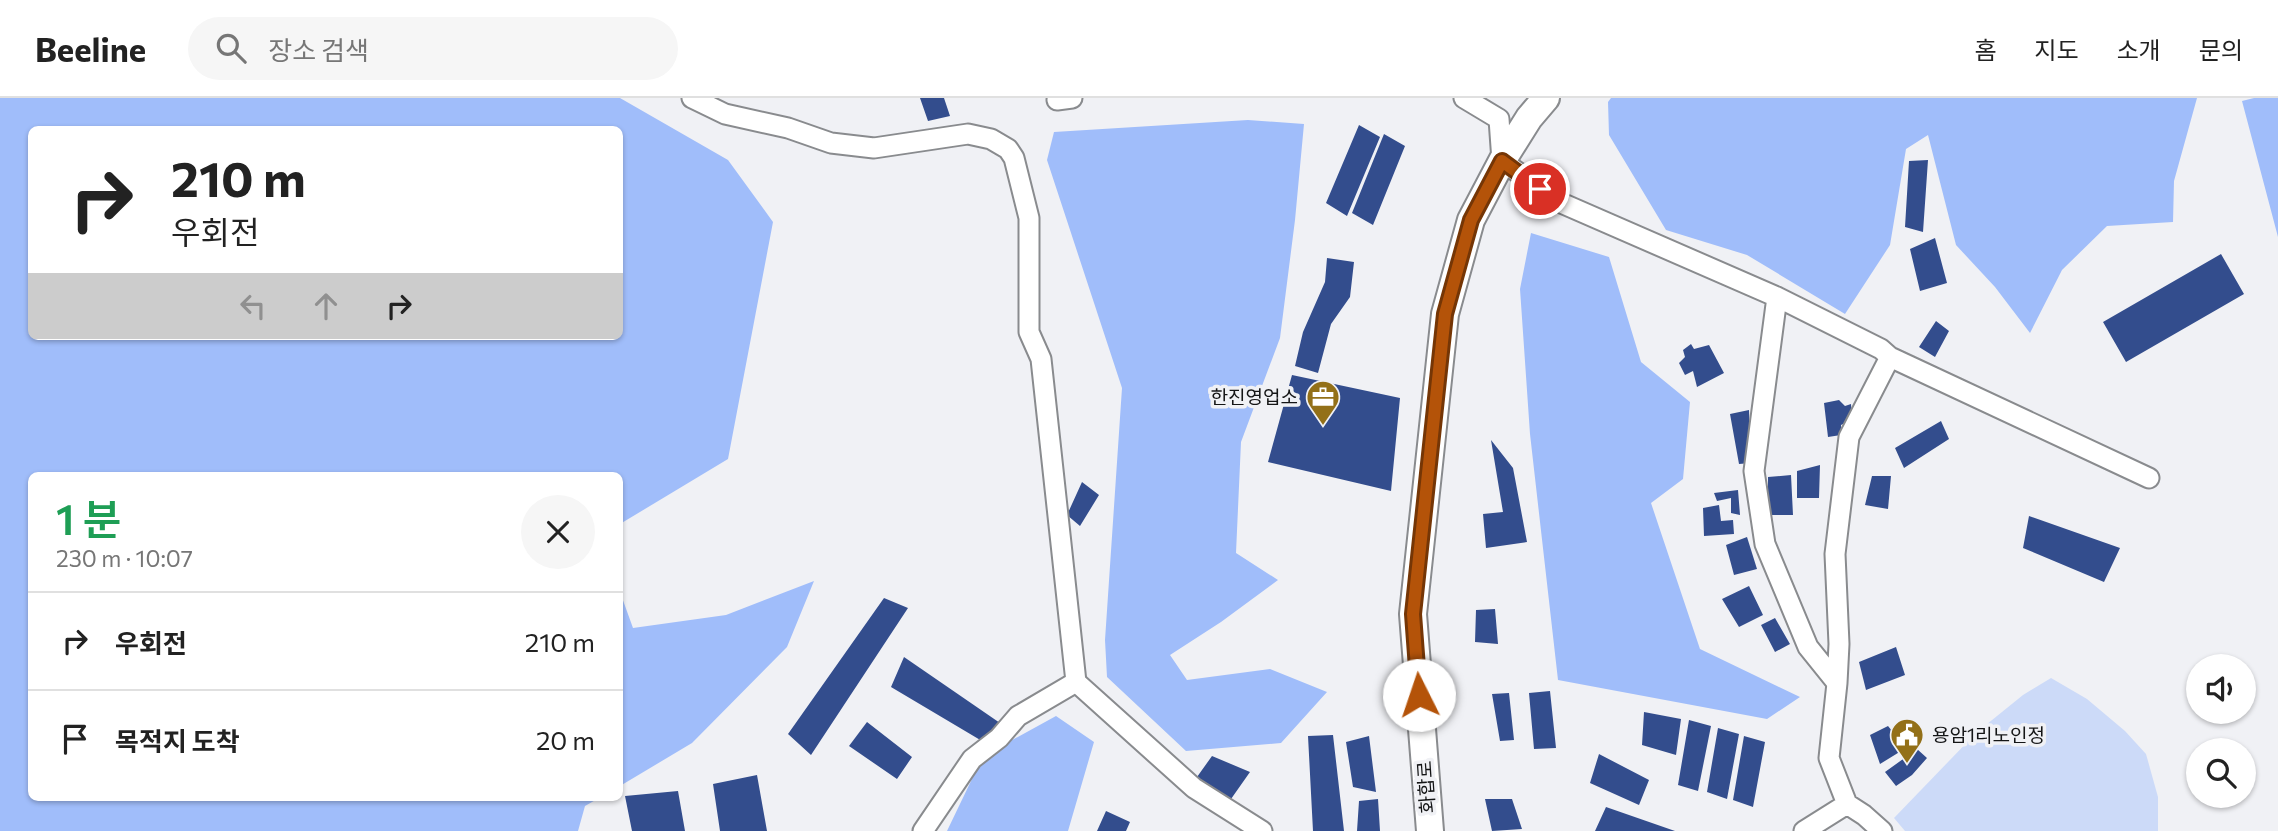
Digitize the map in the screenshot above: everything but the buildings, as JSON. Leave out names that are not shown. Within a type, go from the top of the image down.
[{"type":"main road","name":"화합로","points":[[1430,831],[1413,614],[1445,314],[1471,220],[1502,161],[1529,118],[1546,98]]},
{"type":"street","points":[[692,98],[725,114],[788,128],[831,143],[874,148],[968,134],[991,139],[1008,149],[1014,158],[1029,218],[1029,332],[1041,359],[1076,682],[1194,788],[1262,831]]},
{"type":"street","points":[[1464,98],[1499,119],[1502,161],[1559,202],[1777,297],[1881,349],[1890,357],[2149,478]]},
{"type":"street","points":[[1777,297],[1754,471],[1763,532],[1765,544],[1808,647],[1837,683]]},
{"type":"street","points":[[1882,831],[1847,804],[1829,758],[1839,644],[1835,554],[1850,437],[1890,357]]},
{"type":"street","points":[[923,831],[972,759],[999,738],[1018,716],[1076,682]]},
{"type":"street","points":[[1804,831],[1847,804]]},
{"type":"shaded area","points":[[0,98],[620,98],[728,160],[773,222],[728,459],[623,522],[623,472],[28,472],[28,801],[594,801],[585,806],[578,831],[0,831]]},
{"type":"shaded area","points":[[1611,98],[2197,98],[2174,181],[2173,222],[2107,226],[2062,270],[2030,333],[1995,287],[1956,245],[1928,135],[1906,149],[1890,245],[1845,314],[1747,255],[1666,230],[1609,135],[1608,102]]},
{"type":"shaded area","points":[[2278,98],[2278,237],[2242,101]]},
{"type":"shaded area","points":[[1248,120],[1304,124],[1280,338],[1241,442],[1236,553],[1278,580],[1170,655],[1187,680],[1270,669],[1327,692],[1281,743],[1186,751],[1107,677],[1105,640],[1122,388],[1047,160],[1054,132]]},
{"type":"shaded area","points":[[1531,233],[1609,257],[1641,362],[1690,402],[1683,479],[1651,503],[1700,649],[1800,697],[1767,719],[1558,680],[1530,434],[1520,289]]},
{"type":"shaded area","points":[[814,581],[787,647],[692,743],[623,784],[623,600],[633,628],[726,615]]},
{"type":"shaded area","points":[[2051,678],[2087,699],[2125,731],[2146,754],[2158,797],[2158,831],[1905,831],[1894,818],[1976,733],[2023,695]]},
{"type":"shaded area","points":[[1056,716],[1094,742],[1068,831],[947,831],[983,756]]},
{"type":"place","name":"한진영업소","points":[[1323,427]]},
{"type":"place","name":"용암1리노인정","points":[[1907,765]]},
{"type":"route","points":[[1419,695],[1413,614],[1445,314],[1471,220],[1502,161],[1540,189]]}]
